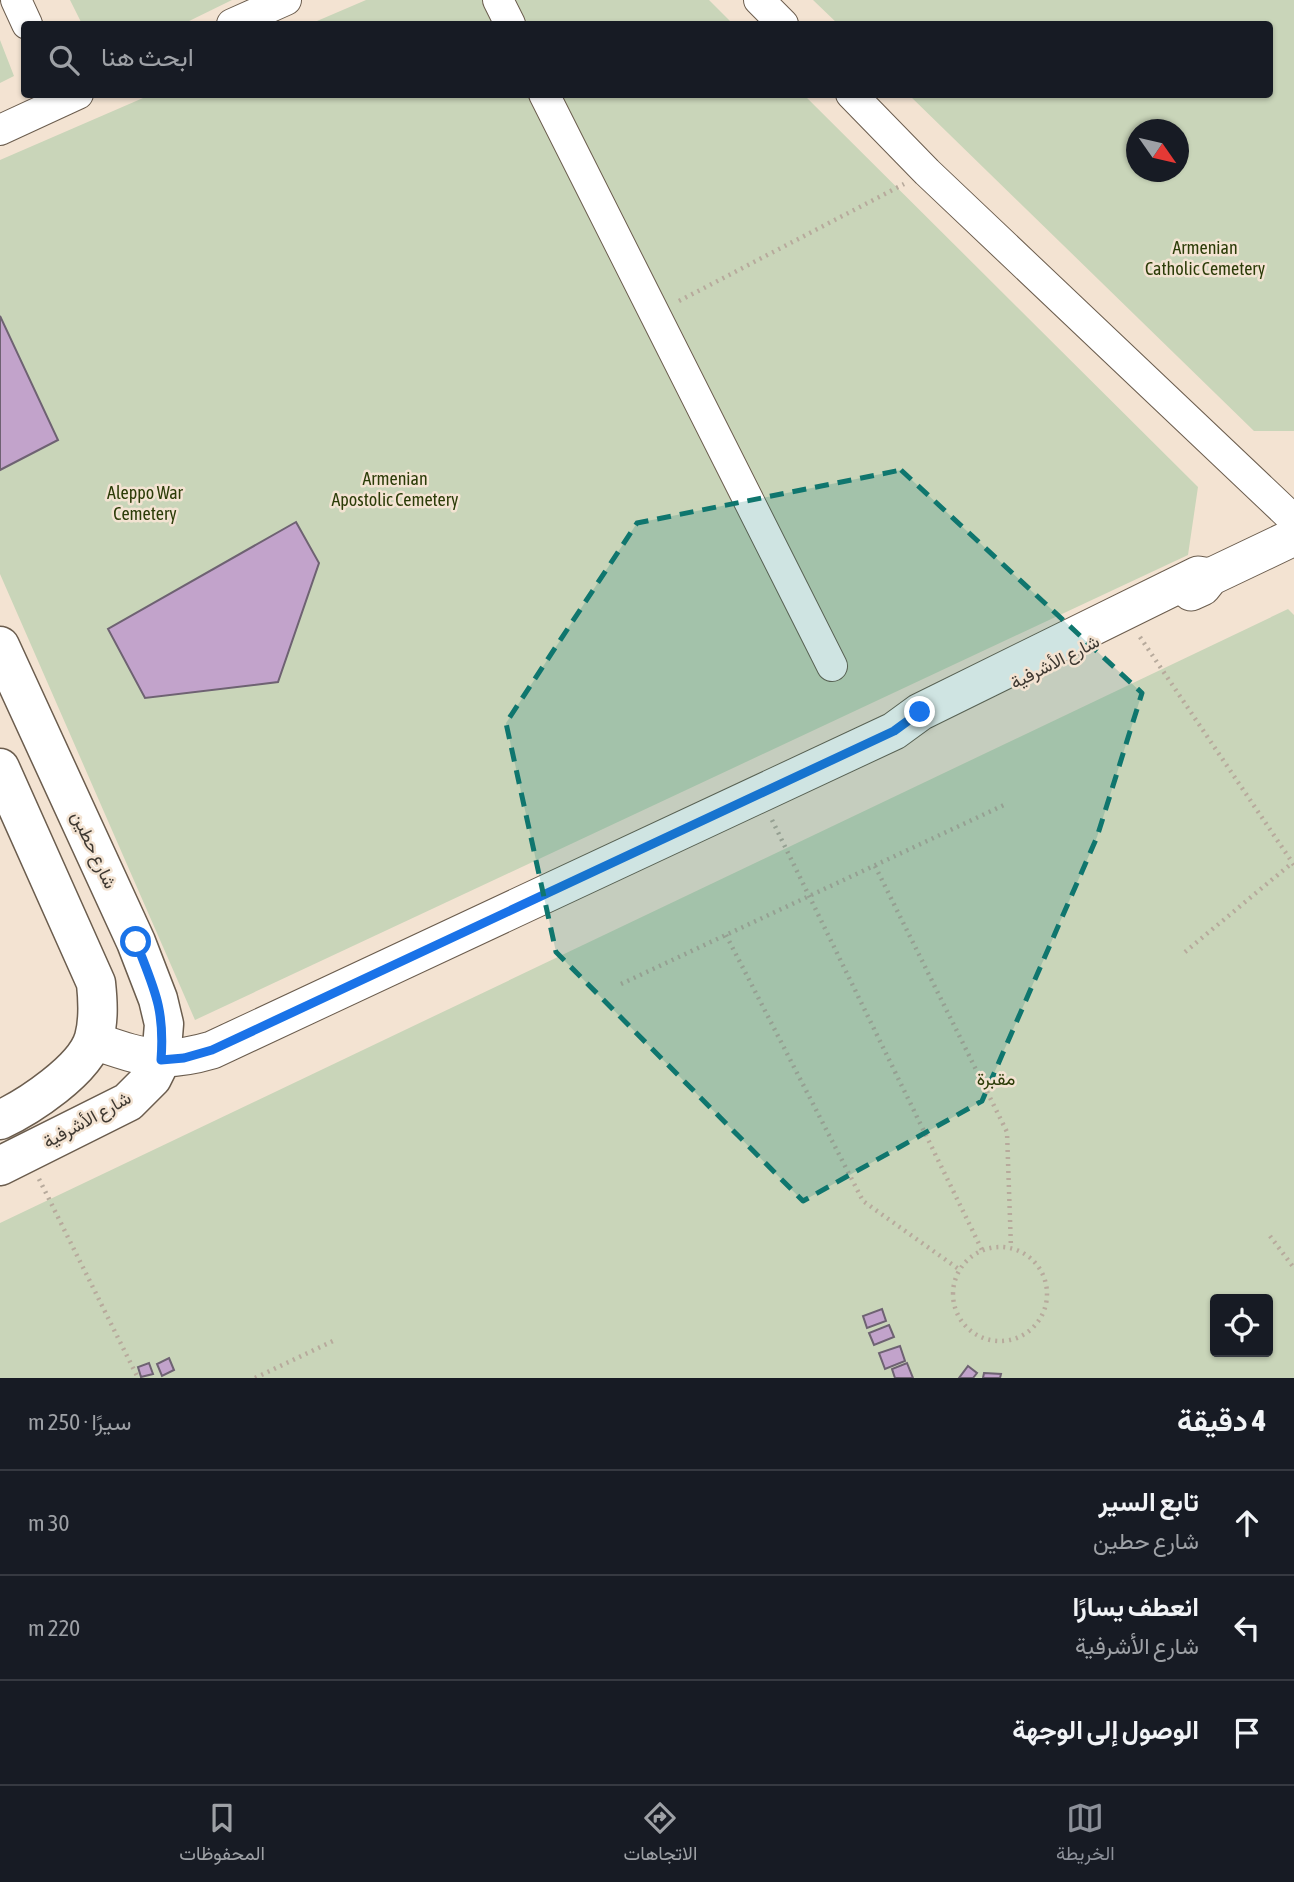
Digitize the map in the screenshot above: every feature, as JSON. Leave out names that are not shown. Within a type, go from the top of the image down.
[{"type":"main road","name":"شارع حطين","points":[[0,646],[149,976],[164,1024],[161,1060]]},
{"type":"main road","points":[[0,768],[96,983],[99,1009],[94,1041],[75,1066],[13,1114]]},
{"type":"main road","name":"شارع الأشرفية","points":[[13,1159],[128,1101],[152,1078],[161,1060]]},
{"type":"street","points":[[16,0],[26,21]]},
{"type":"street","points":[[239,21],[286,0]]},
{"type":"street","points":[[498,0],[508,21]]},
{"type":"street","points":[[759,0],[780,21]]},
{"type":"street","points":[[0,130],[63,98]]},
{"type":"street","points":[[546,98],[832,666]]},
{"type":"street","points":[[855,98],[928,172],[1294,520]]},
{"type":"street","name":"شارع الأشرفية","points":[[894,731],[919,730],[929,726],[1202,587],[1210,577],[1294,537]]},
{"type":"street","name":"شارع الأشرفية","points":[[94,1041],[161,1060],[184,1058],[212,1050],[894,731],[927,708],[1198,575],[1210,577]]},
{"type":"path","points":[[653,314],[928,172]]},
{"type":"path","points":[[1131,624],[1293,863],[1185,952]]},
{"type":"path","points":[[759,794],[982,1250]]},
{"type":"path","points":[[621,984],[1004,805]]},
{"type":"path","points":[[875,866],[1007,1132],[1011,1248]]},
{"type":"path","points":[[726,935],[863,1201],[960,1270]]},
{"type":"path","points":[[13,1159],[138,1378]]},
{"type":"path","points":[[1270,1236],[1294,1268]]},
{"type":"path","points":[[1011,1248],[1036,1264],[1044,1276],[1046,1306],[1039,1321],[1028,1333],[1013,1340],[997,1342],[981,1338],[968,1329],[958,1316],[953,1301],[954,1285],[969,1258],[982,1250],[1011,1248]]},
{"type":"path","points":[[255,1378],[335,1340]]},
{"type":"highlighted area","points":[[901,470],[1142,693],[1097,837],[982,1101],[803,1201],[556,952],[506,723],[637,523]]},
{"type":"green space","points":[[70,0],[232,0],[189,21],[80,21]]},
{"type":"green space","points":[[366,0],[709,0],[730,21],[317,21]]},
{"type":"green space","name":"Armenian Catholic Cemetery","points":[[813,0],[1294,0],[1294,431],[1254,431],[912,98],[1273,98],[1273,21],[835,21]]},
{"type":"green space","points":[[0,40],[14,76],[0,83]]},
{"type":"green space","name":"Armenian Apostolic Cemetery","points":[[143,98],[807,98],[1198,487],[1188,555],[195,1020],[0,574],[0,160]]},
{"type":"green space","name":"مقبرة","points":[[1288,609],[1294,615],[1294,1378],[0,1378],[0,1223]]},
{"type":"building","points":[[0,316],[58,440],[0,470]]},
{"type":"building","points":[[296,522],[319,563],[278,682],[145,698],[108,629]]},
{"type":"building","points":[[882,1309],[886,1321],[867,1328],[863,1316]]},
{"type":"building","points":[[889,1325],[894,1337],[874,1345],[869,1333]]},
{"type":"building","points":[[900,1346],[905,1361],[885,1369],[879,1353]]},
{"type":"building","points":[[169,1358],[174,1370],[162,1376],[157,1364]]},
{"type":"building","points":[[149,1363],[153,1374],[141,1377],[138,1367]]},
{"type":"building","points":[[907,1363],[913,1378],[895,1378],[892,1369]]},
{"type":"building","points":[[968,1366],[977,1373],[973,1378],[959,1378]]},
{"type":"building","points":[[984,1373],[1001,1374],[1000,1378],[983,1378]]},
{"type":"route","points":[[136,942],[158,999],[164,1024],[161,1060],[184,1058],[212,1050],[894,731],[920,712]]},
{"type":"park label","name":"Aleppo War Cemetery","points":[[145,503]]}]
